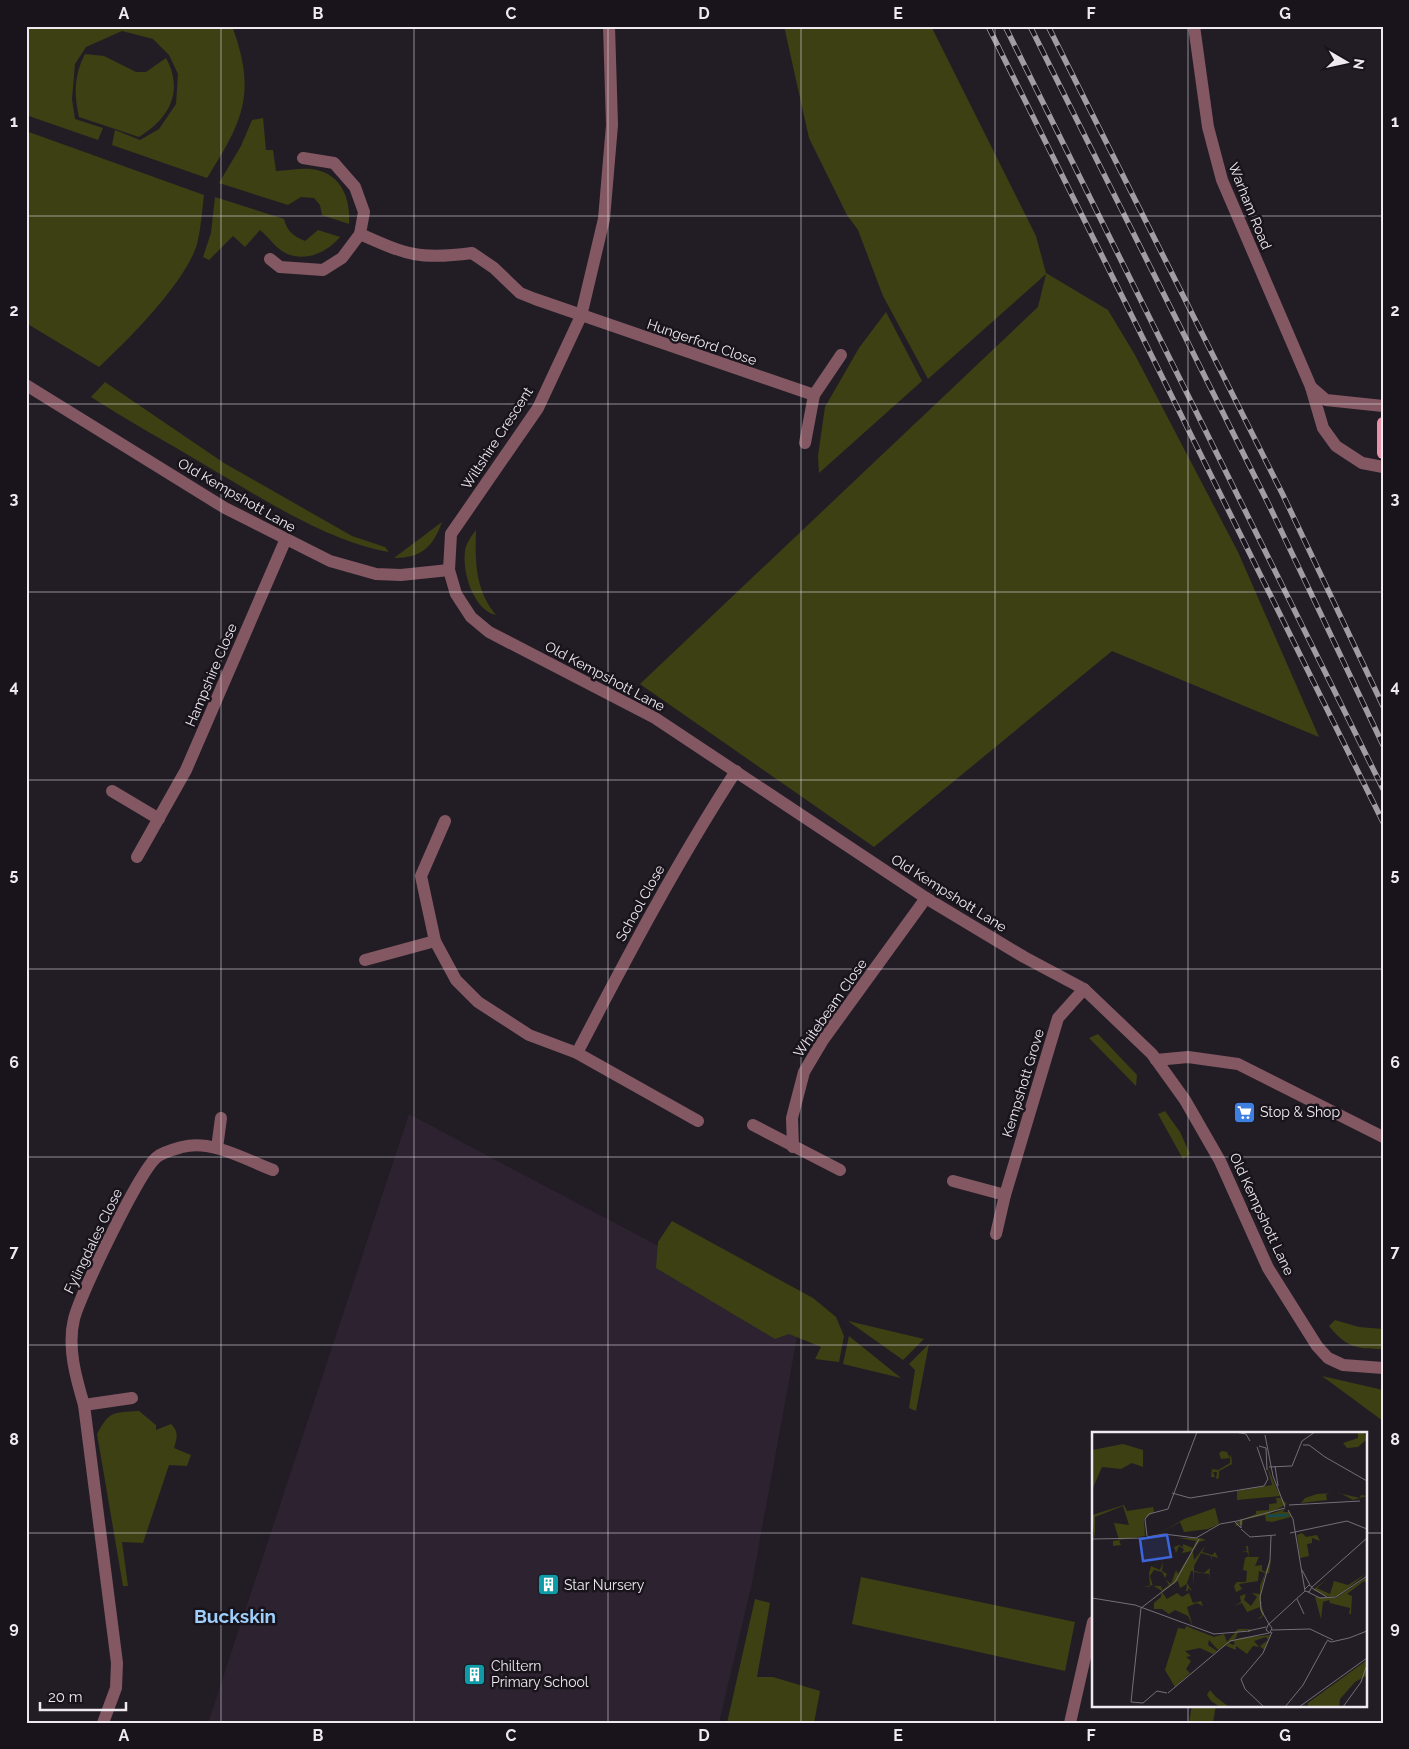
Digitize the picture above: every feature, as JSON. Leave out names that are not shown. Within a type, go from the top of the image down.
[{"type":"main road","points":[[1383,423],[1381,448],[1383,453]]},
{"type":"street","name":"Wiltshire Crescent","points":[[449,570],[451,534],[538,408],[581,316],[604,219],[612,125],[609,26]]},
{"type":"street","name":"Warham Road","points":[[1194,26],[1208,127],[1222,180],[1311,387],[1323,428],[1336,446],[1362,463],[1383,467]]},
{"type":"street","points":[[270,260],[280,267],[323,270],[342,258],[360,234],[364,212],[355,187],[334,163],[303,158]]},
{"type":"street","name":"Hungerford Close","points":[[360,234],[404,253],[432,258],[472,253],[494,268],[520,293],[581,316],[814,396]]},
{"type":"street","points":[[806,443],[814,396],[841,355]]},
{"type":"street","name":"Old Kempshott Lane","points":[[26,385],[225,508],[285,541],[330,561],[376,574],[401,575],[449,570],[456,594],[471,617],[489,632],[655,718],[926,898],[1024,957],[1066,977],[1084,989],[1156,1060],[1185,1100],[1220,1161],[1268,1268],[1317,1346],[1328,1358],[1343,1365],[1383,1368]]},
{"type":"street","points":[[1311,387],[1326,400],[1383,406]]},
{"type":"street","name":"Hampshire Close","points":[[137,857],[186,770],[285,541]]},
{"type":"street","name":"School Close","points":[[577,1053],[643,926],[689,844],[736,771]]},
{"type":"street","points":[[112,791],[159,820]]},
{"type":"street","points":[[445,821],[421,876],[435,941],[456,980],[478,1002],[529,1035],[577,1053],[698,1121]]},
{"type":"street","name":"Whitebeam Close","points":[[794,1147],[792,1118],[804,1072],[823,1040],[926,898]]},
{"type":"street","points":[[365,960],[435,941]]},
{"type":"street","name":"Kempshott Grove","points":[[996,1234],[1005,1195],[1058,1018],[1084,989]]},
{"type":"street","points":[[1156,1060],[1188,1057],[1238,1064],[1383,1137]]},
{"type":"street","points":[[217,1148],[221,1118]]},
{"type":"street","points":[[753,1125],[840,1170]]},
{"type":"street","name":"Fylingdales Close","points":[[103,1723],[116,1688],[117,1663],[84,1405],[73,1364],[73,1320],[86,1288],[138,1183],[157,1157],[184,1147],[217,1148],[273,1170]]},
{"type":"street","points":[[953,1181],[1005,1195]]},
{"type":"street","points":[[84,1405],[132,1398]]},
{"type":"street","points":[[1070,1723],[1092,1626]]},
{"type":"shaded area","name":"Chiltern Primary School","points":[[409,1114],[800,1321],[752,1583],[719,1723],[208,1723]]},
{"type":"green space","points":[[26,26],[232,26],[240,49],[245,89],[237,123],[230,140],[207,178],[112,145],[115,130],[140,140],[159,129],[176,104],[178,74],[169,55],[153,39],[122,31],[86,47],[75,64],[72,99],[75,119],[103,128],[98,140],[26,115]]},
{"type":"green space","points":[[784,26],[931,26],[1036,236],[1046,273],[1108,310],[1135,355],[1238,552],[1319,737],[1112,651],[874,847],[640,684],[1038,307],[1046,274],[928,379],[883,296],[858,230],[847,215],[809,138]]},
{"type":"green space","points":[[85,54],[104,56],[136,72],[146,72],[166,58],[174,82],[174,92],[166,112],[150,130],[139,137],[79,117],[76,85],[81,62]]},
{"type":"green space","points":[[263,118],[266,150],[273,150],[276,171],[311,169],[330,175],[337,181],[346,196],[349,224],[322,215],[320,205],[314,198],[301,197],[288,205],[219,183],[241,146],[252,120]]},
{"type":"green space","points":[[26,131],[204,195],[197,244],[191,259],[155,310],[99,367],[26,323]]},
{"type":"green space","points":[[215,197],[284,219],[291,233],[305,241],[318,230],[340,237],[335,243],[321,252],[306,257],[298,257],[282,251],[260,230],[245,247],[233,236],[209,260],[203,257],[211,233]]},
{"type":"green space","points":[[886,312],[922,381],[819,473],[818,456],[825,407],[859,348]]},
{"type":"green space","points":[[105,382],[224,463],[352,536],[385,547],[389,552],[342,539],[294,516],[119,415],[91,397]]},
{"type":"green space","points":[[442,522],[434,538],[425,549],[412,556],[394,558]]},
{"type":"green space","points":[[476,530],[476,564],[480,585],[484,596],[496,615],[488,612],[481,606],[475,598],[467,579],[465,551]]},
{"type":"green space","points":[[1098,1034],[1137,1075],[1136,1086],[1089,1038]]},
{"type":"green space","points":[[1165,1111],[1180,1132],[1190,1154],[1183,1159],[1158,1114]]},
{"type":"green space","points":[[672,1221],[813,1298],[836,1317],[844,1336],[839,1362],[815,1359],[821,1347],[789,1334],[775,1339],[656,1268],[658,1242]]},
{"type":"green space","points":[[1335,1320],[1359,1327],[1383,1329],[1383,1349],[1359,1347],[1346,1343],[1329,1326]]},
{"type":"green space","points":[[848,1321],[924,1339],[903,1360]]},
{"type":"green space","points":[[849,1336],[901,1378],[843,1364]]},
{"type":"green space","points":[[929,1344],[916,1411],[909,1408],[915,1370],[909,1364]]},
{"type":"green space","points":[[1322,1376],[1383,1390],[1383,1421]]},
{"type":"green space","points":[[139,1411],[156,1425],[156,1430],[171,1424],[177,1435],[174,1448],[191,1455],[187,1466],[169,1465],[143,1543],[122,1542],[128,1586],[123,1586],[97,1434],[105,1421],[113,1414]]},
{"type":"green space","points":[[861,1577],[1075,1622],[1065,1671],[852,1624]]},
{"type":"green space","points":[[755,1599],[770,1603],[757,1677],[773,1677],[820,1691],[814,1723],[727,1723]]},
{"type":"green space","points":[[1192,1706],[1216,1706],[1213,1723],[1189,1723]]},
{"type":"railway","points":[[988,26],[1383,822]]},
{"type":"railway","points":[[1005,26],[1383,789]]},
{"type":"railway","points":[[1030,26],[1268,503],[1383,745]]},
{"type":"railway","points":[[1048,26],[1283,495],[1383,706]]},
{"type":"place","name":"Stop & Shop","points":[[1244,1112]]},
{"type":"place","name":"Star Nursery","points":[[548,1585]]},
{"type":"place","name":"Chiltern Primary School","points":[[475,1674]]},
{"type":"district","name":"Buckskin","points":[[235,1616]]}]
